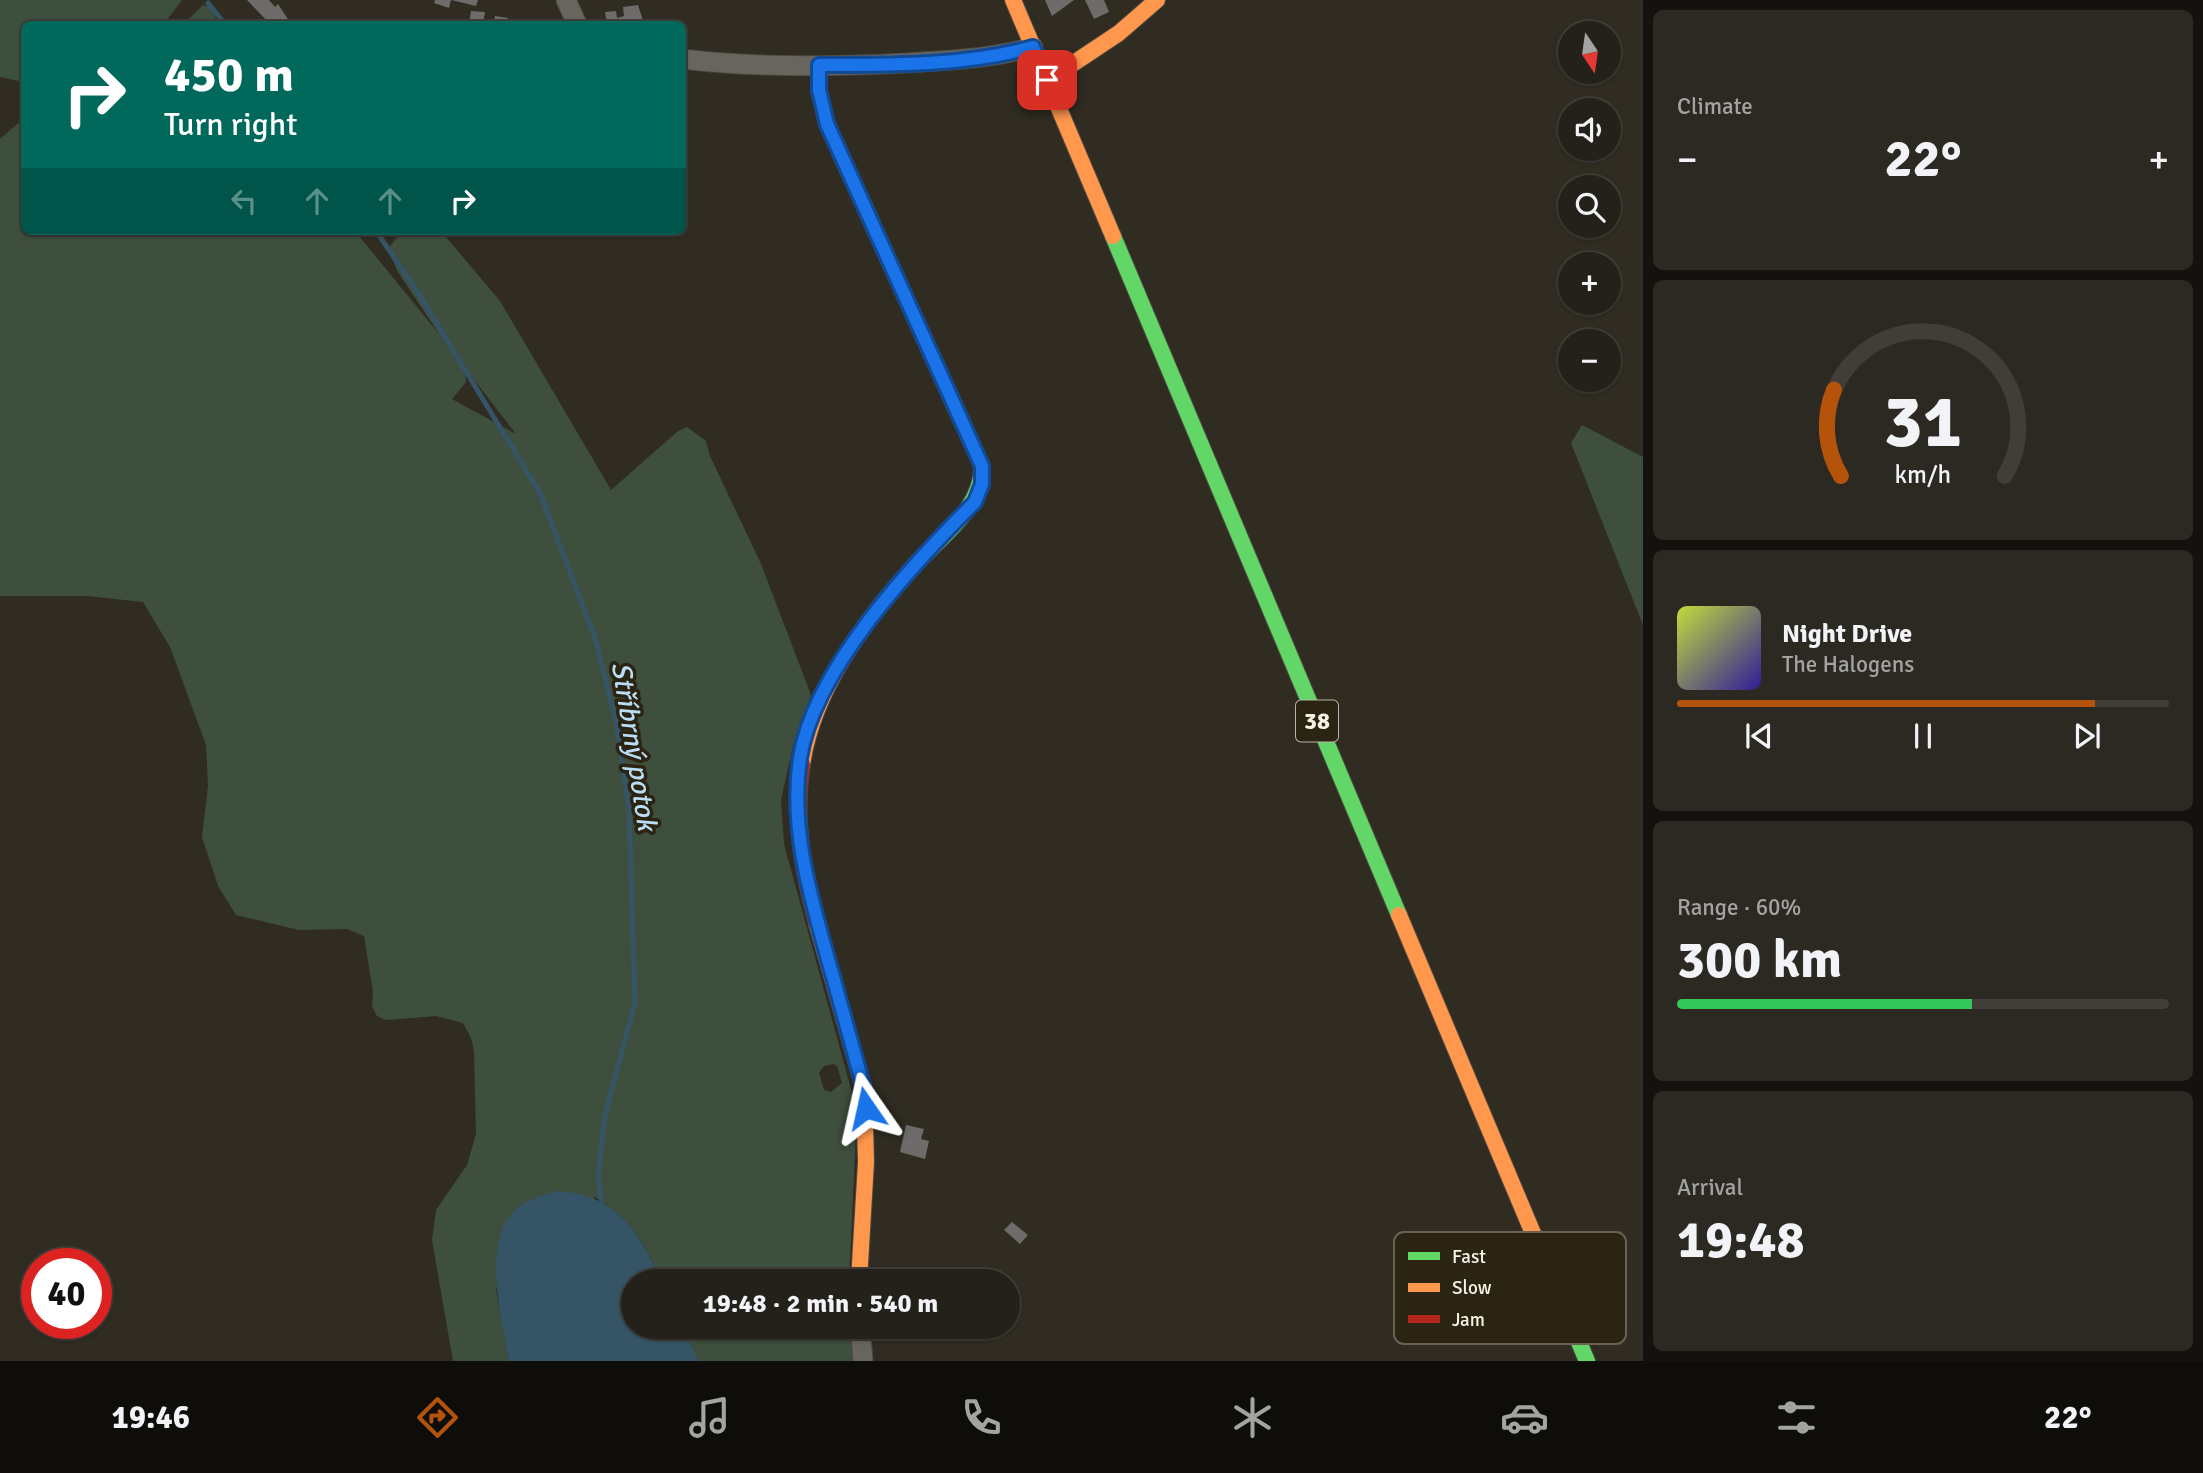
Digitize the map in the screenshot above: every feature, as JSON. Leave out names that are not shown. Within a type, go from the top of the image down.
[{"type":"main road","name":"38","points":[[1013,0],[1533,1232]]},
{"type":"main road","points":[[1047,80],[1119,33],[1157,0]]},
{"type":"main road","points":[[819,65],[819,90],[827,124],[982,466],[982,484],[975,502],[885,601],[837,668],[818,704],[801,755],[797,798],[799,847],[864,1089],[869,1126],[869,1175],[860,1269]]},
{"type":"main road","name":"38","points":[[1580,1344],[1587,1361]]},
{"type":"street","points":[[566,0],[576,21]]},
{"type":"street","points":[[686,59],[761,65],[819,65],[951,60],[996,56],[1033,47]]},
{"type":"street","points":[[861,1339],[863,1361]]},
{"type":"green space","points":[[0,0],[182,0],[166,21],[21,21],[21,81],[0,77]]},
{"type":"green space","points":[[203,5],[210,7],[217,21],[187,21]]},
{"type":"green space","points":[[21,121],[21,235],[358,235],[439,334],[398,272],[388,250],[400,235],[444,235],[500,301],[611,490],[678,431],[687,427],[706,441],[710,456],[761,564],[811,695],[794,742],[781,800],[784,844],[857,1111],[850,1269],[656,1269],[636,1233],[619,1214],[595,1197],[496,1289],[509,1361],[453,1361],[432,1240],[436,1210],[467,1165],[476,1134],[474,1051],[471,1038],[463,1023],[436,1016],[386,1020],[377,1016],[372,1006],[373,992],[364,936],[347,929],[299,930],[236,915],[218,886],[202,837],[208,786],[206,745],[170,647],[143,602],[87,596],[0,596],[0,139]],"holes":[[[465,368],[516,434],[452,399],[466,382]],[[833,1064],[837,1066],[842,1083],[831,1092],[824,1090],[819,1073],[824,1066]]]},
{"type":"green space","points":[[1582,425],[1643,457],[1643,625],[1571,443]]},
{"type":"green space","points":[[689,1339],[852,1339],[854,1361],[699,1361]]},
{"type":"water","points":[[555,1191],[576,1194],[610,1207],[622,1218],[634,1230],[656,1269],[621,1269],[621,1339],[689,1339],[699,1361],[509,1361],[497,1282],[499,1240],[505,1223],[516,1209]]},
{"type":"building","points":[[247,0],[269,0],[275,7],[278,4],[289,21],[267,21]]},
{"type":"building","points":[[435,0],[451,0],[449,8],[434,3]]},
{"type":"building","points":[[451,0],[478,0],[476,6]]},
{"type":"building","points":[[1045,0],[1074,0],[1052,16]]},
{"type":"building","points":[[1085,0],[1104,0],[1109,12],[1094,19]]},
{"type":"building","points":[[638,5],[643,21],[606,21],[605,12],[616,11],[617,18],[624,16],[623,7]]},
{"type":"building","points":[[471,11],[485,12],[484,21],[469,21]]},
{"type":"building","points":[[495,16],[508,18],[508,21],[494,21]]},
{"type":"building","points":[[906,1125],[924,1129],[921,1139],[929,1141],[925,1159],[900,1152]]},
{"type":"building","points":[[1012,1222],[1028,1235],[1020,1244],[1004,1230]]},
{"type":"waterway","name":"Stříbrný potok","points":[[208,3],[223,21]]},
{"type":"waterway","name":"Stříbrný potok","points":[[379,235],[417,291],[540,493],[595,638],[616,722],[629,809],[635,1003],[605,1114],[598,1176],[602,1206]]},
{"type":"traffic: fast","points":[[819,65],[819,91],[827,124],[982,466],[980,481],[968,508],[915,565]]},
{"type":"traffic: fast","points":[[1113,236],[1399,915]]},
{"type":"traffic: fast","points":[[1580,1344],[1587,1361]]},
{"type":"traffic: slow","points":[[1013,0],[1113,236]]},
{"type":"traffic: slow","points":[[1047,81],[1119,33],[1157,0]]},
{"type":"traffic: slow","points":[[802,765],[817,709],[829,683],[860,632],[915,565]]},
{"type":"traffic: slow","points":[[1399,915],[1532,1232]]},
{"type":"traffic: slow","points":[[817,924],[864,1089],[866,1162],[860,1269]]},
{"type":"traffic: jam","points":[[802,765],[799,825],[807,884],[817,924]]},
{"type":"route","points":[[866,1108],[864,1089],[799,847],[797,798],[801,755],[818,704],[837,668],[885,601],[938,539],[975,502],[982,484],[982,466],[827,124],[819,90],[819,65],[951,60],[996,56],[1033,47],[1047,80]]}]
